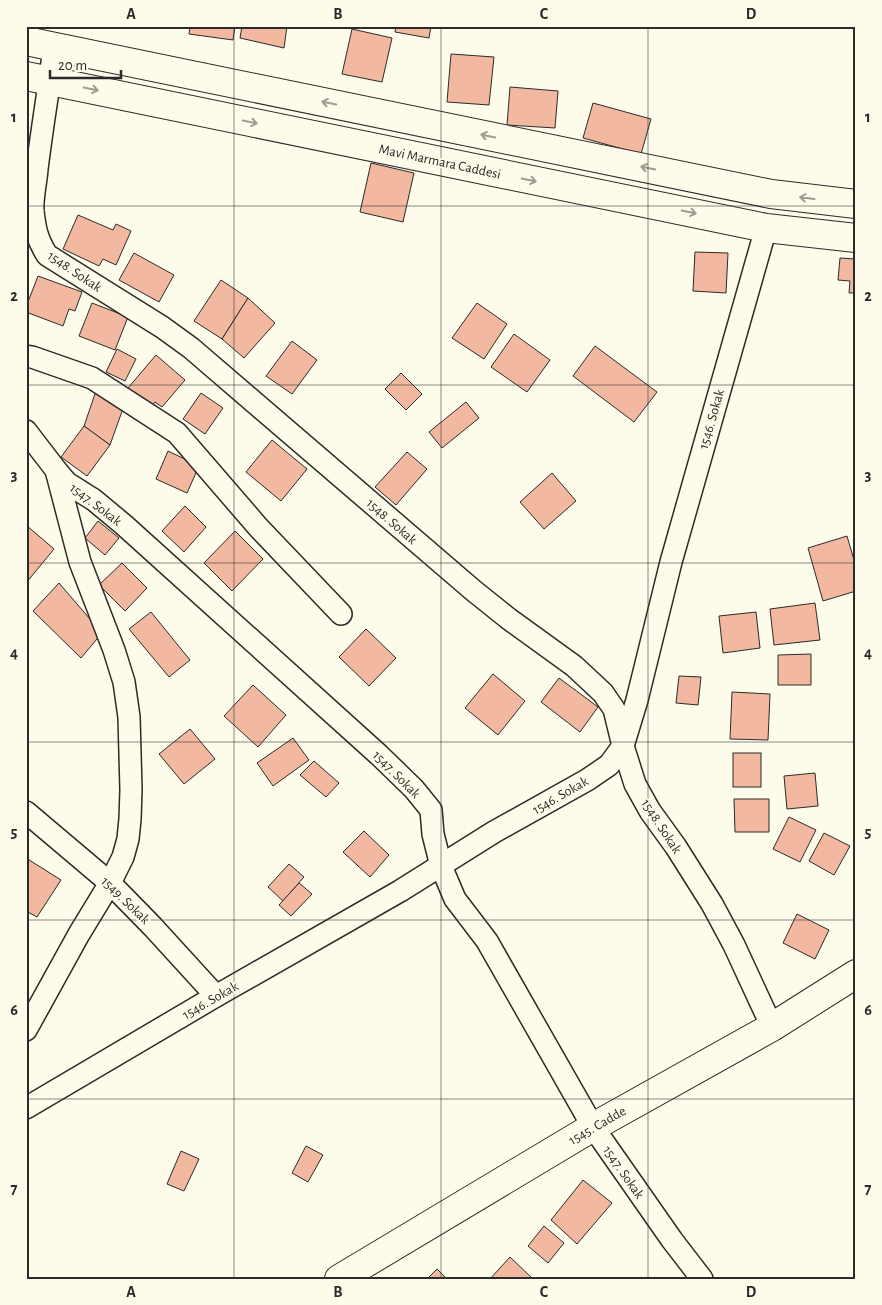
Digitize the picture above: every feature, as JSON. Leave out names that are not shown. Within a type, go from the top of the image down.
[{"type":"street","points":[[26,41],[771,194],[856,204]]},
{"type":"street","name":"1548. Sokak","points":[[54,47],[38,78],[34,121],[33,209],[39,242],[47,255],[162,327],[191,348],[474,591],[574,666],[603,693],[614,709],[635,784],[712,904],[734,945],[772,1027]]},
{"type":"street","name":"Mavi Marmara Caddesi","points":[[38,78],[766,228],[856,238]]},
{"type":"street","name":"1546. Sokak","points":[[26,1108],[216,996],[400,891],[494,832],[587,780],[609,765],[623,746],[637,700],[671,562],[766,228]]},
{"type":"street","points":[[26,356],[92,378],[177,433],[258,527],[341,614]]},
{"type":"street","name":"1547. Sokak","points":[[26,431],[68,483],[94,500],[124,525],[371,748],[414,789],[431,810],[433,834],[441,866],[455,899],[487,941],[593,1127],[672,1240],[702,1279]]},
{"type":"street","points":[[26,1030],[123,857],[128,839],[131,790],[129,717],[124,682],[114,650],[80,562],[56,470]]},
{"type":"street","name":"1549. Sokak","points":[[26,812],[110,883],[216,996]]},
{"type":"street","name":"1545. Cadde","points":[[339,1279],[593,1127],[772,1027],[856,974]]},
{"type":"building","points":[[190,26],[235,26],[233,40],[189,34]]},
{"type":"building","points":[[242,26],[287,26],[284,48],[240,38]]},
{"type":"building","points":[[396,26],[431,26],[429,38],[395,32]]},
{"type":"building","points":[[352,29],[392,38],[382,82],[342,74]]},
{"type":"building","points":[[451,54],[494,57],[489,105],[447,102]]},
{"type":"building","points":[[510,87],[558,91],[555,128],[507,125]]},
{"type":"building","points":[[593,103],[651,119],[641,154],[583,138]]},
{"type":"building","points":[[371,163],[414,173],[403,222],[360,212]]},
{"type":"building","points":[[78,215],[113,230],[116,224],[131,231],[116,265],[103,259],[99,266],[63,249]]},
{"type":"building","points":[[695,252],[728,253],[726,293],[693,291]]},
{"type":"building","points":[[134,253],[174,275],[159,302],[119,280]]},
{"type":"building","points":[[840,258],[856,259],[856,293],[849,293],[850,281],[838,280]]},
{"type":"building","points":[[38,276],[82,292],[75,311],[69,309],[63,326],[26,312],[26,307]]},
{"type":"building","points":[[221,280],[248,298],[222,339],[194,321]]},
{"type":"building","points":[[248,298],[275,323],[244,358],[222,339]]},
{"type":"building","points":[[92,303],[128,317],[115,350],[79,336]]},
{"type":"building","points":[[477,303],[507,324],[484,359],[452,338]]},
{"type":"building","points":[[514,334],[550,360],[527,392],[491,367]]},
{"type":"building","points":[[292,341],[317,360],[292,394],[266,376]]},
{"type":"building","points":[[595,346],[657,392],[634,422],[573,376]]},
{"type":"building","points":[[117,349],[136,359],[125,381],[106,372]]},
{"type":"building","points":[[156,355],[185,380],[162,407],[155,402],[151,407],[128,388]]},
{"type":"building","points":[[401,373],[422,394],[406,410],[385,389]]},
{"type":"building","points":[[96,391],[125,403],[110,445],[84,426]]},
{"type":"building","points":[[201,393],[223,408],[205,434],[183,419]]},
{"type":"building","points":[[466,402],[479,418],[442,448],[429,432]]},
{"type":"building","points":[[84,426],[110,445],[87,476],[61,457]]},
{"type":"building","points":[[272,440],[307,469],[281,501],[246,472]]},
{"type":"building","points":[[168,451],[199,466],[187,493],[156,479]]},
{"type":"building","points":[[407,452],[427,469],[396,505],[375,487]]},
{"type":"building","points":[[552,473],[576,501],[544,529],[520,502]]},
{"type":"building","points":[[185,506],[206,527],[184,552],[162,531]]},
{"type":"building","points":[[98,521],[119,538],[105,555],[85,538]]},
{"type":"building","points":[[26,525],[54,549],[26,583]]},
{"type":"building","points":[[235,531],[263,559],[232,591],[204,563]]},
{"type":"building","points":[[847,536],[856,567],[856,591],[823,601],[808,548]]},
{"type":"building","points":[[122,563],[147,588],[125,611],[99,585]]},
{"type":"building","points":[[59,583],[102,633],[81,658],[33,611]]},
{"type":"building","points":[[815,603],[820,640],[774,645],[770,609]]},
{"type":"building","points":[[151,612],[190,660],[169,677],[129,629]]},
{"type":"building","points":[[756,612],[760,648],[723,653],[719,616]]},
{"type":"building","points":[[366,629],[396,658],[369,686],[339,657]]},
{"type":"building","points":[[811,654],[811,685],[778,685],[778,655]]},
{"type":"building","points":[[493,674],[525,701],[498,735],[465,708]]},
{"type":"building","points":[[679,676],[701,677],[698,705],[676,703]]},
{"type":"building","points":[[559,678],[598,707],[580,732],[541,702]]},
{"type":"building","points":[[253,685],[286,715],[258,747],[224,716]]},
{"type":"building","points":[[732,692],[770,694],[768,740],[730,739]]},
{"type":"building","points":[[190,729],[215,759],[184,784],[159,754]]},
{"type":"building","points":[[293,738],[309,760],[273,786],[257,763]]},
{"type":"building","points":[[733,753],[761,753],[761,787],[733,787]]},
{"type":"building","points":[[314,761],[339,783],[326,797],[300,775]]},
{"type":"building","points":[[815,773],[818,806],[787,809],[784,776]]},
{"type":"building","points":[[734,799],[769,799],[769,832],[735,832]]},
{"type":"building","points":[[789,817],[816,830],[800,862],[773,849]]},
{"type":"building","points":[[364,831],[389,855],[370,877],[343,852]]},
{"type":"building","points":[[824,833],[850,846],[834,875],[809,861]]},
{"type":"building","points":[[26,858],[61,880],[37,917],[26,911]]},
{"type":"building","points":[[289,864],[304,877],[283,901],[268,887]]},
{"type":"building","points":[[299,883],[312,894],[291,916],[279,905]]},
{"type":"building","points":[[797,914],[829,930],[815,959],[783,943]]},
{"type":"building","points":[[306,1146],[323,1155],[308,1182],[292,1173]]},
{"type":"building","points":[[181,1151],[199,1159],[184,1191],[167,1184]]},
{"type":"building","points":[[583,1180],[612,1203],[577,1244],[551,1220]]},
{"type":"building","points":[[544,1226],[564,1243],[548,1263],[528,1246]]},
{"type":"building","points":[[510,1257],[533,1279],[490,1279]]},
{"type":"building","points":[[437,1269],[447,1279],[427,1279]]}]
